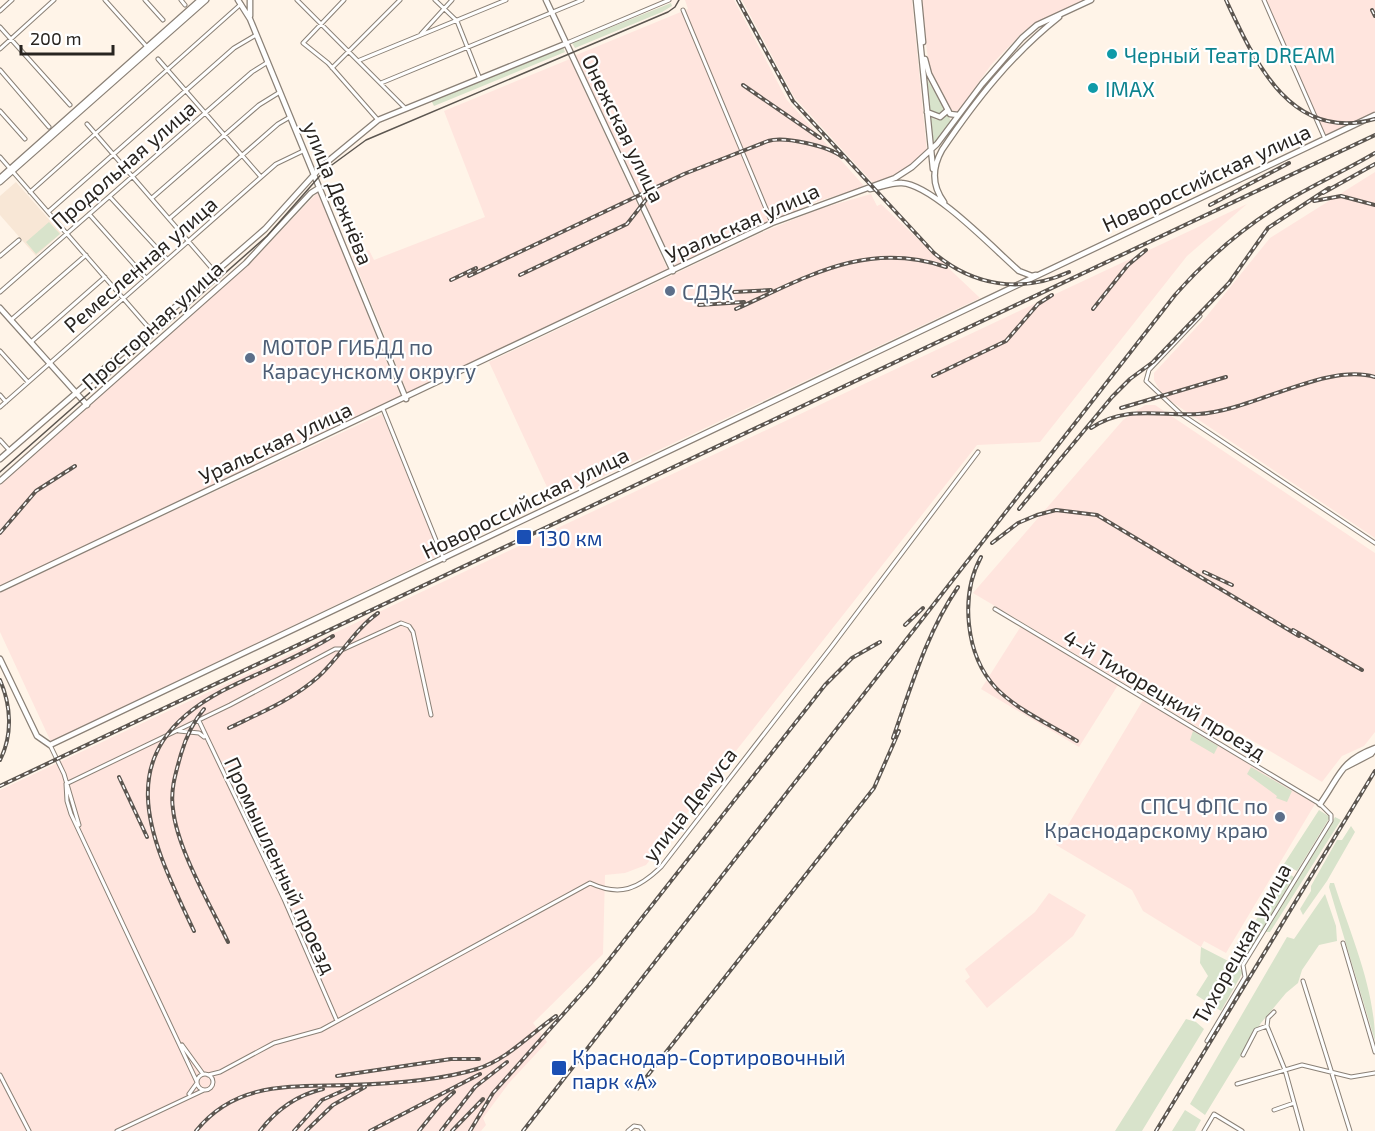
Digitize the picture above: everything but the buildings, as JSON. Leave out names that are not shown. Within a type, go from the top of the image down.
[{"type":"street","points":[[0,11],[12,0]]},
{"type":"street","points":[[0,49],[54,0]]},
{"type":"street","points":[[105,0],[148,49]]},
{"type":"street","points":[[145,0],[163,20]]},
{"type":"street","points":[[181,0],[185,5]]},
{"type":"street","points":[[148,49],[200,0]]},
{"type":"street","points":[[0,180],[206,0]]},
{"type":"street","points":[[250,0],[250,19]]},
{"type":"street","points":[[297,0],[360,60],[405,108]]},
{"type":"street","points":[[344,0],[303,43],[332,68],[378,120]]},
{"type":"street","points":[[332,68],[351,52],[400,0]]},
{"type":"street","points":[[435,0],[457,21],[480,79]]},
{"type":"street","points":[[419,37],[452,0]]},
{"type":"street","points":[[360,60],[506,0]]},
{"type":"street","name":"Онежская улица","points":[[546,0],[673,270]]},
{"type":"street","points":[[381,83],[582,0]]},
{"type":"street","points":[[565,44],[669,0]]},
{"type":"street","points":[[917,0],[930,152],[937,192],[949,209]]},
{"type":"street","points":[[930,152],[979,88],[1024,36],[1037,26],[1091,0]]},
{"type":"street","points":[[1264,0],[1325,139]]},
{"type":"street","points":[[30,192],[168,70],[239,2]]},
{"type":"street","name":"улица Дежнёва","points":[[239,2],[250,19],[406,399]]},
{"type":"street","points":[[683,10],[772,224]]},
{"type":"street","points":[[934,177],[937,159],[942,150],[990,83],[1036,35],[1066,11]]},
{"type":"street","points":[[0,27],[70,105]]},
{"type":"street","points":[[48,212],[234,48],[256,34]]},
{"type":"street","points":[[1024,36],[1036,35]]},
{"type":"street","name":"Просторная улица","points":[[0,459],[264,229],[314,176],[378,120],[565,44]]},
{"type":"street","points":[[158,58],[261,177]]},
{"type":"street","points":[[923,61],[948,110],[952,116],[959,115]]},
{"type":"street","name":"Продольная улица","points":[[0,292],[252,72],[268,62]]},
{"type":"street","points":[[0,70],[49,127]]},
{"type":"street","points":[[979,88],[990,83]]},
{"type":"street","points":[[152,198],[225,133],[259,105],[280,92]]},
{"type":"street","points":[[927,112],[936,118],[944,116],[948,110]]},
{"type":"street","points":[[0,111],[25,139]]},
{"type":"street","name":"Новороссийская улица","points":[[50,745],[444,560],[1375,115]]},
{"type":"street","points":[[170,218],[278,124],[290,117]]},
{"type":"street","points":[[87,124],[215,272]]},
{"type":"street","name":"Ремесленная улица","points":[[0,407],[282,159],[303,151]]},
{"type":"street","name":"Уральская улица","points":[[0,589],[383,410],[772,224],[901,174],[930,152]]},
{"type":"street","points":[[0,157],[149,328]]},
{"type":"street","points":[[901,174],[902,181],[918,187],[938,200],[1020,271],[1019,282],[1005,292]]},
{"type":"street","name":"Уральская улица","points":[[840,197],[865,189],[905,183]]},
{"type":"street","name":"Просторная улица","points":[[0,481],[246,263],[311,193],[319,188]]},
{"type":"street","points":[[109,196],[167,259]]},
{"type":"street","points":[[89,214],[146,278]]},
{"type":"street","points":[[0,256],[19,240]]},
{"type":"street","points":[[11,321],[86,255]]},
{"type":"street","name":"Новороссийская улица","points":[[1020,271],[1032,276],[1052,268]]},
{"type":"street","points":[[31,342],[105,277]]},
{"type":"street","points":[[0,308],[87,405]]},
{"type":"street","points":[[1200,316],[1153,366],[1146,381],[1181,414],[1375,543]]},
{"type":"street","points":[[0,351],[28,382]]},
{"type":"street","points":[[0,395],[6,402]]},
{"type":"street","points":[[383,410],[444,560]]},
{"type":"street","points":[[0,440],[10,451]]},
{"type":"street","name":"улица Демуса","points":[[206,1075],[220,1072],[274,1043],[301,1038],[337,1021],[590,883],[613,891],[632,888],[647,880],[661,867],[832,646],[978,452]]},
{"type":"street","name":"4-й Тихорецкий проезд","points":[[994,609],[1320,804]]},
{"type":"street","points":[[66,784],[199,721],[335,650],[344,649],[400,623],[409,626],[413,632],[431,715]]},
{"type":"street","points":[[0,659],[37,736],[50,745],[66,784],[67,801],[81,833],[197,1082],[204,1090]]},
{"type":"street","name":"Промышленный проезд","points":[[199,721],[284,899],[337,1021]]},
{"type":"street","points":[[174,732],[189,731],[206,738]]},
{"type":"street","points":[[1320,804],[1341,772],[1375,748]]},
{"type":"street","name":"Тихорецкая улица","points":[[1207,1041],[1245,976],[1243,965],[1330,821],[1328,811],[1320,804]]},
{"type":"street","points":[[1343,943],[1375,1052]]},
{"type":"street","points":[[1303,981],[1350,1131]]},
{"type":"street","points":[[1274,1012],[1268,1018],[1267,1026],[1285,1070],[1302,1131]]},
{"type":"street","points":[[1243,1055],[1256,1030],[1267,1026]]},
{"type":"street","points":[[178,1039],[213,1084]]},
{"type":"street","points":[[1237,1084],[1302,1065],[1331,1070],[1351,1077],[1375,1073]]},
{"type":"street","points":[[117,1131],[204,1090],[213,1084],[220,1072]]},
{"type":"street","points":[[0,1075],[29,1131]]},
{"type":"street","points":[[188,1096],[197,1082],[206,1075]]},
{"type":"street","points":[[1274,1110],[1294,1103]]},
{"type":"street","points":[[1204,1131],[1214,1114],[1242,1131]]},
{"type":"street","points":[[628,1131],[634,1126],[640,1127],[643,1131]]},
{"type":"shaded area","points":[[685,0],[734,0],[787,100],[865,187],[812,203],[675,267],[574,56],[688,9]]},
{"type":"shaded area","points":[[742,0],[912,0],[927,152],[895,176],[873,183],[794,97]]},
{"type":"shaded area","points":[[920,0],[1088,0],[1035,23],[1022,33],[991,65],[957,113],[948,108],[930,73]]},
{"type":"shaded area","points":[[1265,0],[1375,0],[1375,112],[1326,137]]},
{"type":"shaded area","points":[[570,59],[668,270],[408,394],[352,256],[369,250],[374,260],[485,217],[444,111]]},
{"type":"shaded area","points":[[1375,172],[1375,538],[1163,396],[1154,380],[1154,373],[1206,317],[1270,238]]},
{"type":"shaded area","points":[[16,182],[61,233],[36,256],[0,215],[0,196]]},
{"type":"shaded area","points":[[318,192],[401,397],[0,586],[0,485],[251,262]]},
{"type":"shaded area","points":[[871,194],[877,206],[881,204],[980,298],[553,500],[489,362],[763,232],[819,209]]},
{"type":"shaded area","points":[[1247,204],[1187,256],[1040,442],[977,445],[646,865],[625,873],[605,875],[603,954],[533,1023],[547,1042],[509,1083],[483,1118],[486,1125],[481,1131],[0,1131],[0,790]]},
{"type":"shaded area","points":[[1145,405],[1155,405],[1375,553],[1375,732],[1364,746],[1342,756],[1322,782],[1221,722],[1206,732],[973,593],[1123,420]]},
{"type":"shaded area","points":[[382,414],[440,555],[51,742],[0,632],[0,591]]},
{"type":"shaded area","points":[[1021,626],[1118,685],[1079,747],[981,689]]},
{"type":"shaded area","points":[[1143,700],[1315,804],[1226,953],[1204,941],[1201,947],[1143,911],[1132,890],[1056,845]]},
{"type":"shaded area","points":[[1049,893],[1086,915],[1073,936],[987,1008],[965,981],[970,977],[965,969],[1035,912]]},
{"type":"green space","points":[[671,3],[672,6],[662,12],[575,48],[572,43]]},
{"type":"green space","points":[[563,47],[565,52],[434,106],[431,100]]},
{"type":"green space","points":[[927,79],[946,111],[940,116],[930,111]]},
{"type":"green space","points":[[948,115],[951,121],[933,146],[930,117],[937,120]]},
{"type":"green space","points":[[49,222],[60,234],[36,254],[26,242]]},
{"type":"green space","points":[[1193,731],[1218,746],[1214,754],[1190,740]]},
{"type":"green space","points":[[1251,767],[1292,791],[1287,802],[1276,798],[1277,796],[1247,774]]},
{"type":"green space","points":[[1319,810],[1330,817],[1297,871],[1284,864]]},
{"type":"green space","points":[[1335,817],[1341,820],[1270,932],[1265,932]]},
{"type":"green space","points":[[1351,826],[1355,832],[1327,881],[1303,915],[1300,909],[1311,891],[1311,886],[1337,840],[1342,840]]},
{"type":"green space","points":[[1287,873],[1294,877],[1261,931],[1253,925],[1280,879]]},
{"type":"green space","points":[[1330,883],[1334,883],[1366,981],[1374,1021],[1375,1041],[1329,887]]},
{"type":"green space","points":[[1325,894],[1336,926],[1337,941],[1319,945],[1302,970],[1298,983],[1286,993],[1261,1023],[1205,1115],[1190,1104],[1287,937],[1294,939]]},
{"type":"green space","points":[[1247,928],[1260,935],[1244,959],[1231,953]]},
{"type":"green space","points":[[1201,947],[1236,965],[1243,972],[1221,1011],[1196,995],[1208,976],[1200,963]]},
{"type":"green space","points":[[1186,1019],[1196,1022],[1204,1029],[1142,1131],[1115,1131]]},
{"type":"green space","points":[[1185,1110],[1201,1120],[1195,1131],[1172,1131]]},
{"type":"tram line","points":[[0,472],[267,236],[325,170],[366,140],[668,12],[679,0]]},
{"type":"railway","points":[[738,0],[793,101],[934,253],[965,273],[998,283],[1033,283],[1069,272]]},
{"type":"railway","points":[[1226,0],[1264,71],[1280,92],[1299,108],[1320,119],[1346,123],[1375,119]]},
{"type":"railway","points":[[1372,10],[1375,16]]},
{"type":"railway","points":[[743,85],[820,138]]},
{"type":"railway","points":[[0,786],[1375,135]]},
{"type":"railway","points":[[469,276],[684,174],[768,141],[784,140],[806,143],[827,149],[842,157]]},
{"type":"railway","points":[[523,1131],[1175,295],[1223,247],[1263,216],[1375,153]]},
{"type":"railway","points":[[1210,205],[1289,163]]},
{"type":"railway","points":[[1323,193],[1375,164]]},
{"type":"railway","points":[[520,275],[627,224],[656,187]]},
{"type":"railway","points":[[1019,509],[1112,397],[1130,379],[1153,362],[1229,283],[1268,228],[1329,188]]},
{"type":"railway","points":[[1314,201],[1341,196],[1375,205]]},
{"type":"railway","points":[[1093,309],[1128,265],[1146,250]]},
{"type":"railway","points":[[736,309],[813,275],[863,260],[889,258],[917,260],[946,267]]},
{"type":"railway","points":[[451,280],[476,268]]},
{"type":"railway","points":[[734,292],[771,290]]},
{"type":"railway","points":[[933,376],[1006,341],[1038,304],[1052,295]]},
{"type":"railway","points":[[699,305],[744,302]]},
{"type":"railway","points":[[1091,428],[1117,416],[1130,414],[1198,414],[1219,411],[1334,376],[1355,374],[1375,377]]},
{"type":"railway","points":[[1121,408],[1226,377]]},
{"type":"railway","points":[[0,533],[36,491],[75,466]]},
{"type":"railway","points":[[992,543],[1018,523],[1037,515],[1056,510],[1097,515],[1299,636]]},
{"type":"railway","points":[[981,557],[974,572],[968,606],[972,642],[978,659],[986,674],[1004,696],[1077,741]]},
{"type":"railway","points":[[1204,572],[1232,585]]},
{"type":"railway","points":[[893,738],[913,680],[937,622],[958,587]]},
{"type":"railway","points":[[905,625],[923,608]]},
{"type":"railway","points":[[229,728],[275,706],[308,685],[378,613]]},
{"type":"railway","points":[[1293,630],[1362,670]]},
{"type":"railway","points":[[194,931],[164,863],[153,831],[148,799],[151,770],[162,742],[186,715],[222,691],[333,636]]},
{"type":"railway","points":[[470,1131],[493,1093],[590,984],[825,685],[852,658],[880,642]]},
{"type":"railway","points":[[0,680],[9,720],[7,740],[0,760]]},
{"type":"railway","points":[[204,709],[196,719],[185,742],[175,774],[172,802],[176,825],[187,859],[228,942]]},
{"type":"railway","points":[[637,1089],[874,788],[899,731]]},
{"type":"railway","points":[[1156,1131],[1375,771]]},
{"type":"railway","points":[[119,777],[147,837]]},
{"type":"railway","points":[[196,1131],[212,1115],[229,1103],[265,1090],[413,1081],[477,1069],[509,1053],[556,1016]]},
{"type":"railway","points":[[337,1076],[451,1059],[479,1059]]},
{"type":"railway","points":[[441,1131],[475,1087],[507,1062]]},
{"type":"railway","points":[[370,1131],[480,1074]]},
{"type":"railway","points":[[306,1131],[333,1105],[365,1087]]},
{"type":"railway","points":[[294,1131],[322,1100],[349,1088]]},
{"type":"railway","points":[[260,1131],[288,1104],[304,1095],[323,1089]]},
{"type":"railway","points":[[419,1131],[454,1092]]},
{"type":"railway","points":[[452,1131],[483,1099]]},
{"type":"place","name":"Черный Театр DREAM","points":[[1112,54]]},
{"type":"place","name":"IMAX","points":[[1093,88]]},
{"type":"place","name":"СДЭК","points":[[670,291]]},
{"type":"place","name":"МОТОР ГИБДД по Карасунскому округу","points":[[250,358]]},
{"type":"place","name":"130 км","points":[[524,537]]},
{"type":"place","name":"СПСЧ ФПС по Краснодарскому краю","points":[[1280,817]]},
{"type":"place","name":"Краснодар-Сортировочный парк «А»","points":[[559,1068]]}]
